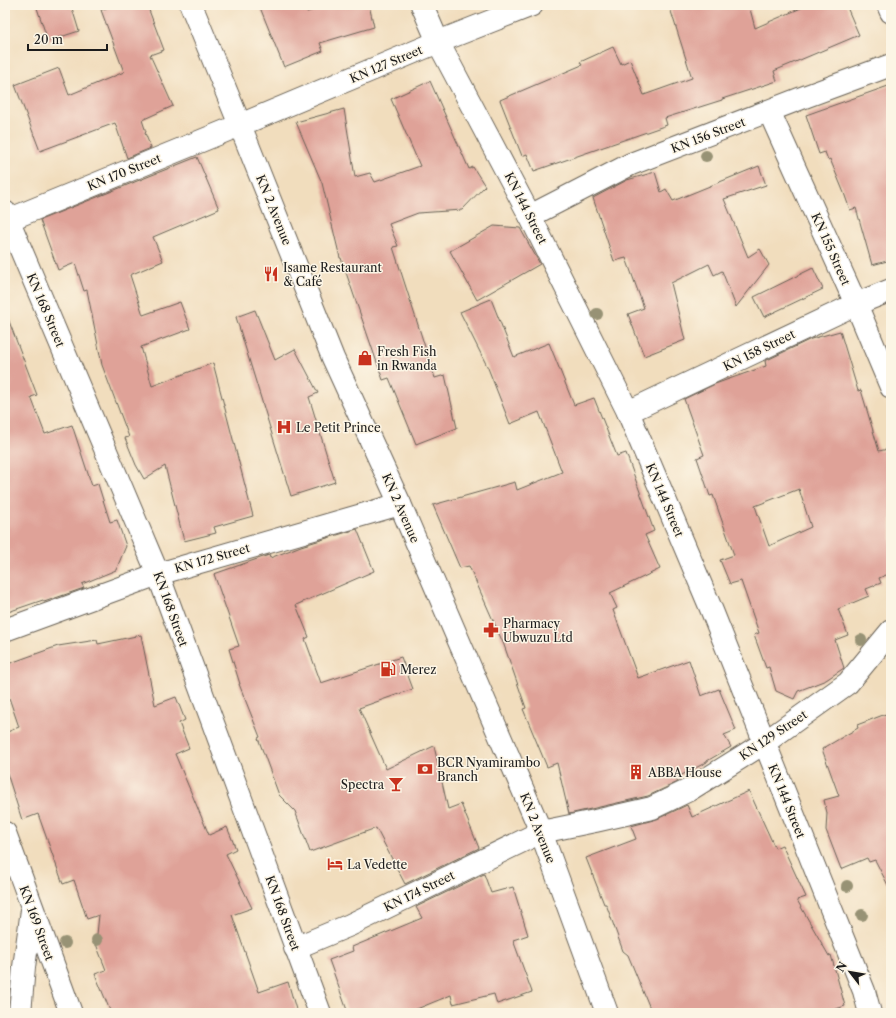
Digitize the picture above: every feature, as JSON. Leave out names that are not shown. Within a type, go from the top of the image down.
[{"type":"street","name":"KN 2 Avenue","points":[[191,5],[333,358],[400,504],[541,832],[607,1013]]},
{"type":"street","name":"KN 144 Street","points":[[422,5],[438,42],[530,216],[628,412],[708,603],[864,991],[870,1013]]},
{"type":"street","name":"KN 127 Street","points":[[240,125],[438,42],[532,5]]},
{"type":"street","points":[[888,5],[891,12]]},
{"type":"street","name":"KN 156 Street","points":[[530,216],[631,164],[891,65]]},
{"type":"street","name":"KN 155 Street","points":[[769,111],[856,304],[891,387]]},
{"type":"street","name":"KN 170 Street","points":[[6,216],[240,125]]},
{"type":"street","name":"KN 168 Street","points":[[6,216],[158,574],[320,1013]]},
{"type":"street","name":"KN 158 Street","points":[[628,412],[856,304],[891,290]]},
{"type":"street","name":"KN 172 Street","points":[[5,630],[158,574],[400,504]]},
{"type":"street","name":"KN 129 Street","points":[[541,832],[652,808],[688,790],[764,743],[848,682],[891,630]]},
{"type":"street","name":"KN 174 Street","points":[[295,948],[350,925],[541,832]]},
{"type":"street","name":"KN 169 Street","points":[[5,833],[71,1013]]},
{"type":"street","points":[[20,1013],[24,967],[32,909]]},
{"type":"building","points":[[36,5],[71,5],[79,31],[48,41]]},
{"type":"building","points":[[114,5],[147,5],[164,50],[150,55],[173,106],[142,120],[151,148],[127,158],[115,123],[40,151],[15,85],[59,68],[69,95],[124,72],[101,10]]},
{"type":"building","points":[[259,5],[304,5],[307,12],[330,5],[369,5],[374,27],[320,43],[323,51],[284,67]]},
{"type":"building","points":[[669,5],[749,5],[755,28],[808,5],[846,5],[859,35],[774,71],[777,81],[665,118],[667,125],[534,171],[527,154],[522,156],[500,100],[582,65],[580,62],[613,47],[621,64],[630,60],[644,95],[692,78]]},
{"type":"building","points":[[430,81],[469,169],[473,167],[485,186],[462,210],[418,213],[389,224],[398,246],[393,247],[435,378],[445,375],[457,428],[416,444],[389,378],[383,380],[340,258],[322,183],[296,122],[344,109],[355,177],[370,173],[375,182],[420,166],[391,99]]},
{"type":"building","points":[[891,85],[891,260],[872,265],[856,208],[850,210],[830,159],[828,160],[825,152],[819,154],[806,115]]},
{"type":"building","points":[[197,157],[219,209],[153,237],[163,261],[130,275],[143,315],[180,302],[190,329],[141,347],[152,386],[213,363],[253,516],[214,527],[216,533],[184,541],[165,466],[144,479],[136,465],[125,438],[129,437],[102,365],[87,290],[84,291],[75,263],[58,270],[40,220]]},
{"type":"building","points":[[759,166],[766,185],[724,199],[748,257],[760,249],[769,265],[736,307],[722,271],[714,275],[709,264],[671,283],[685,340],[644,356],[628,314],[644,308],[626,258],[614,261],[593,198],[627,180],[655,172],[661,192],[666,189],[673,201]]},
{"type":"building","points":[[494,226],[520,228],[540,264],[477,300],[450,251]]},
{"type":"building","points":[[813,268],[823,289],[764,317],[754,297]]},
{"type":"building","points":[[491,299],[514,357],[549,343],[574,405],[594,398],[617,456],[626,453],[654,531],[645,535],[660,569],[610,593],[617,608],[613,610],[638,678],[689,660],[701,696],[719,689],[736,730],[724,735],[731,747],[707,762],[676,778],[678,782],[648,796],[569,814],[557,763],[547,767],[523,709],[526,708],[504,645],[469,566],[460,568],[433,505],[515,482],[517,490],[562,472],[539,412],[510,424],[488,368],[460,312]]},
{"type":"building","points":[[255,310],[275,360],[295,349],[318,393],[309,397],[335,482],[291,496],[236,317]]},
{"type":"building","points":[[7,316],[37,395],[31,397],[45,434],[72,425],[92,486],[98,484],[110,522],[117,520],[126,546],[116,570],[82,584],[84,588],[44,602],[43,600],[5,613],[5,317]]},
{"type":"building","points":[[840,331],[858,391],[861,390],[879,451],[888,449],[891,461],[891,573],[879,578],[881,583],[866,589],[869,596],[838,609],[848,635],[835,640],[844,668],[826,680],[798,691],[794,699],[776,691],[769,667],[766,668],[754,635],[759,633],[741,581],[730,584],[720,560],[734,555],[713,495],[710,496],[697,458],[704,455],[684,399],[715,384],[766,366],[765,361],[811,339]],"holes":[[[799,489],[811,527],[769,546],[755,506]]]},
{"type":"building","points":[[357,529],[374,571],[296,605],[309,637],[305,639],[321,683],[401,657],[413,689],[359,708],[386,769],[434,746],[448,809],[461,804],[479,848],[405,884],[376,828],[310,852],[295,811],[279,795],[258,738],[260,737],[239,684],[229,649],[239,646],[214,574],[269,555],[270,558],[301,546]]},
{"type":"building","points":[[141,635],[155,705],[176,697],[185,720],[179,723],[189,748],[175,754],[209,835],[227,827],[236,849],[226,854],[252,908],[232,915],[259,992],[288,982],[297,1013],[111,1013],[95,974],[106,970],[96,944],[99,915],[87,919],[74,880],[63,884],[38,814],[22,820],[5,767],[5,733],[19,727],[5,686],[5,665],[58,646],[97,640],[98,644]]},
{"type":"building","points":[[891,712],[891,891],[875,860],[869,862],[867,858],[841,869],[826,830],[827,813],[824,800],[839,796],[822,749],[858,728],[857,725]]},
{"type":"building","points":[[749,791],[775,848],[782,845],[806,897],[797,900],[829,956],[831,955],[845,1006],[824,1013],[652,1013],[628,955],[623,951],[606,904],[604,904],[586,858],[636,839],[631,826],[657,819],[687,805],[692,817]]},
{"type":"building","points":[[484,874],[491,893],[513,887],[528,935],[513,940],[532,992],[497,1004],[494,994],[453,1004],[451,995],[407,1013],[348,1013],[329,960],[353,951],[352,947],[422,918],[416,907]]},
{"type":"place","name":"Isame Restaurant & Café","points":[[271,274]]},
{"type":"place","name":"Fresh Fish in Rwanda","points":[[365,358]]},
{"type":"place","name":"Le Petit Prince","points":[[284,427]]},
{"type":"place","name":"Pharmacy Ubwuzu Ltd","points":[[491,630]]},
{"type":"place","name":"Merez","points":[[388,669]]},
{"type":"place","name":"BCR Nyamirambo Branch","points":[[425,769]]},
{"type":"place","name":"ABBA House","points":[[636,772]]},
{"type":"place","name":"Spectra","points":[[396,784]]},
{"type":"place","name":"La Vedette","points":[[335,864]]}]
